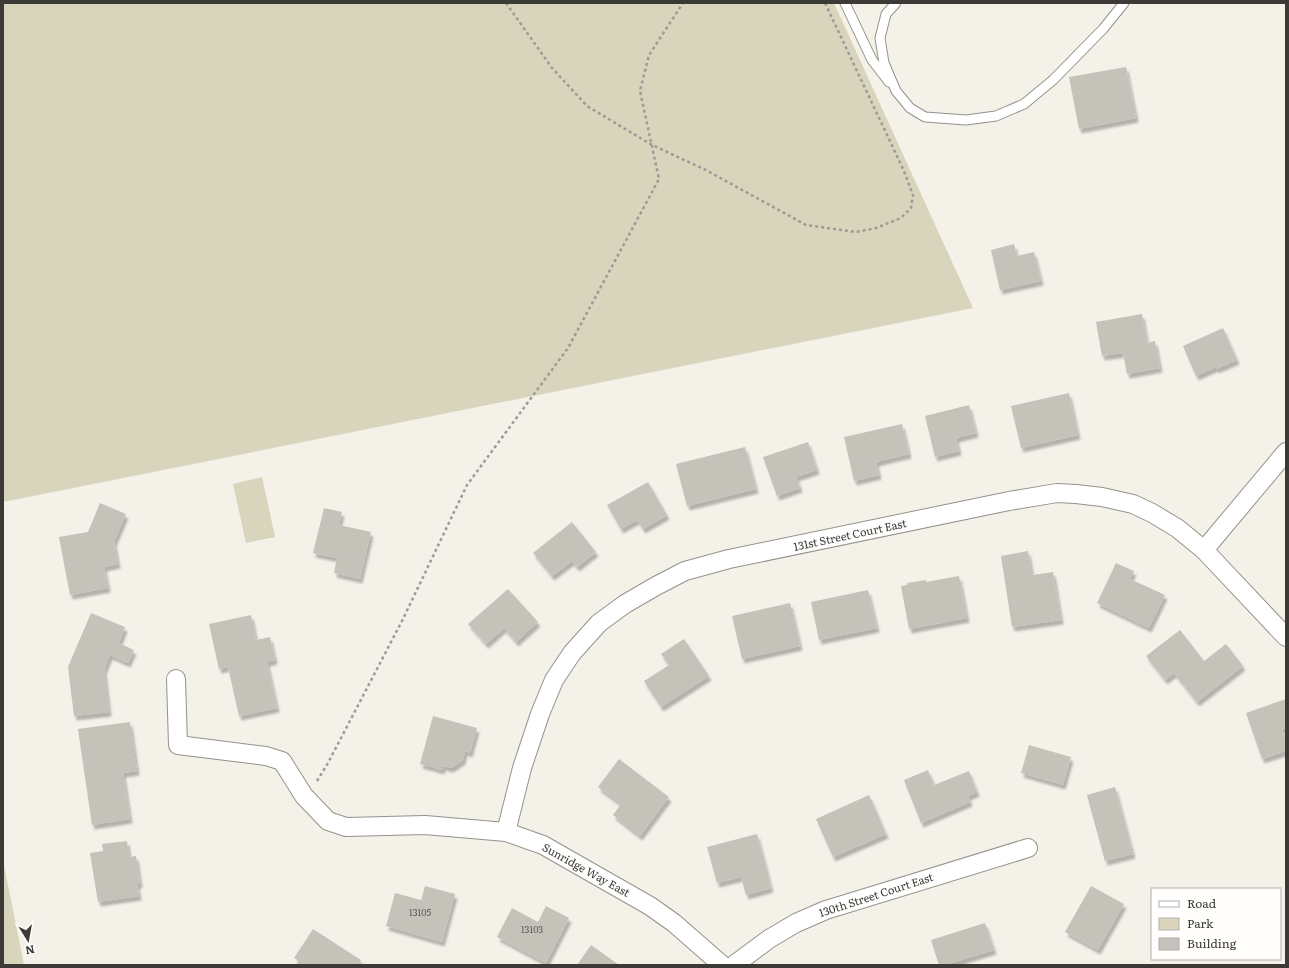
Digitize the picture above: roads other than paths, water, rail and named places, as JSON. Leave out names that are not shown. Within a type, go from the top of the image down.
[{"type":"street","points":[[1204,550],[1286,452]]},
{"type":"street","name":"131st Street Court East","points":[[506,832],[522,768],[540,714],[554,680],[572,653],[599,623],[625,604],[650,589],[685,571],[729,559],[1009,501],[1057,493],[1102,497],[1133,504],[1177,528],[1204,550],[1286,637]]},
{"type":"street","name":"Sunridge Way East","points":[[176,679],[178,745],[266,756],[282,761],[306,797],[328,821],[346,827],[425,825],[506,832],[543,845],[650,906],[674,923],[722,965]]},
{"type":"street","name":"130th Street Court East","points":[[734,965],[769,939],[796,923],[826,910],[1028,848]]},
{"type":"lane","points":[[845,3],[872,60],[910,108],[925,117],[966,120],[996,116],[1024,104],[1053,80],[1103,29],[1124,3]]},
{"type":"lane","points":[[896,3],[886,14],[880,38],[884,63],[896,91]]}]
